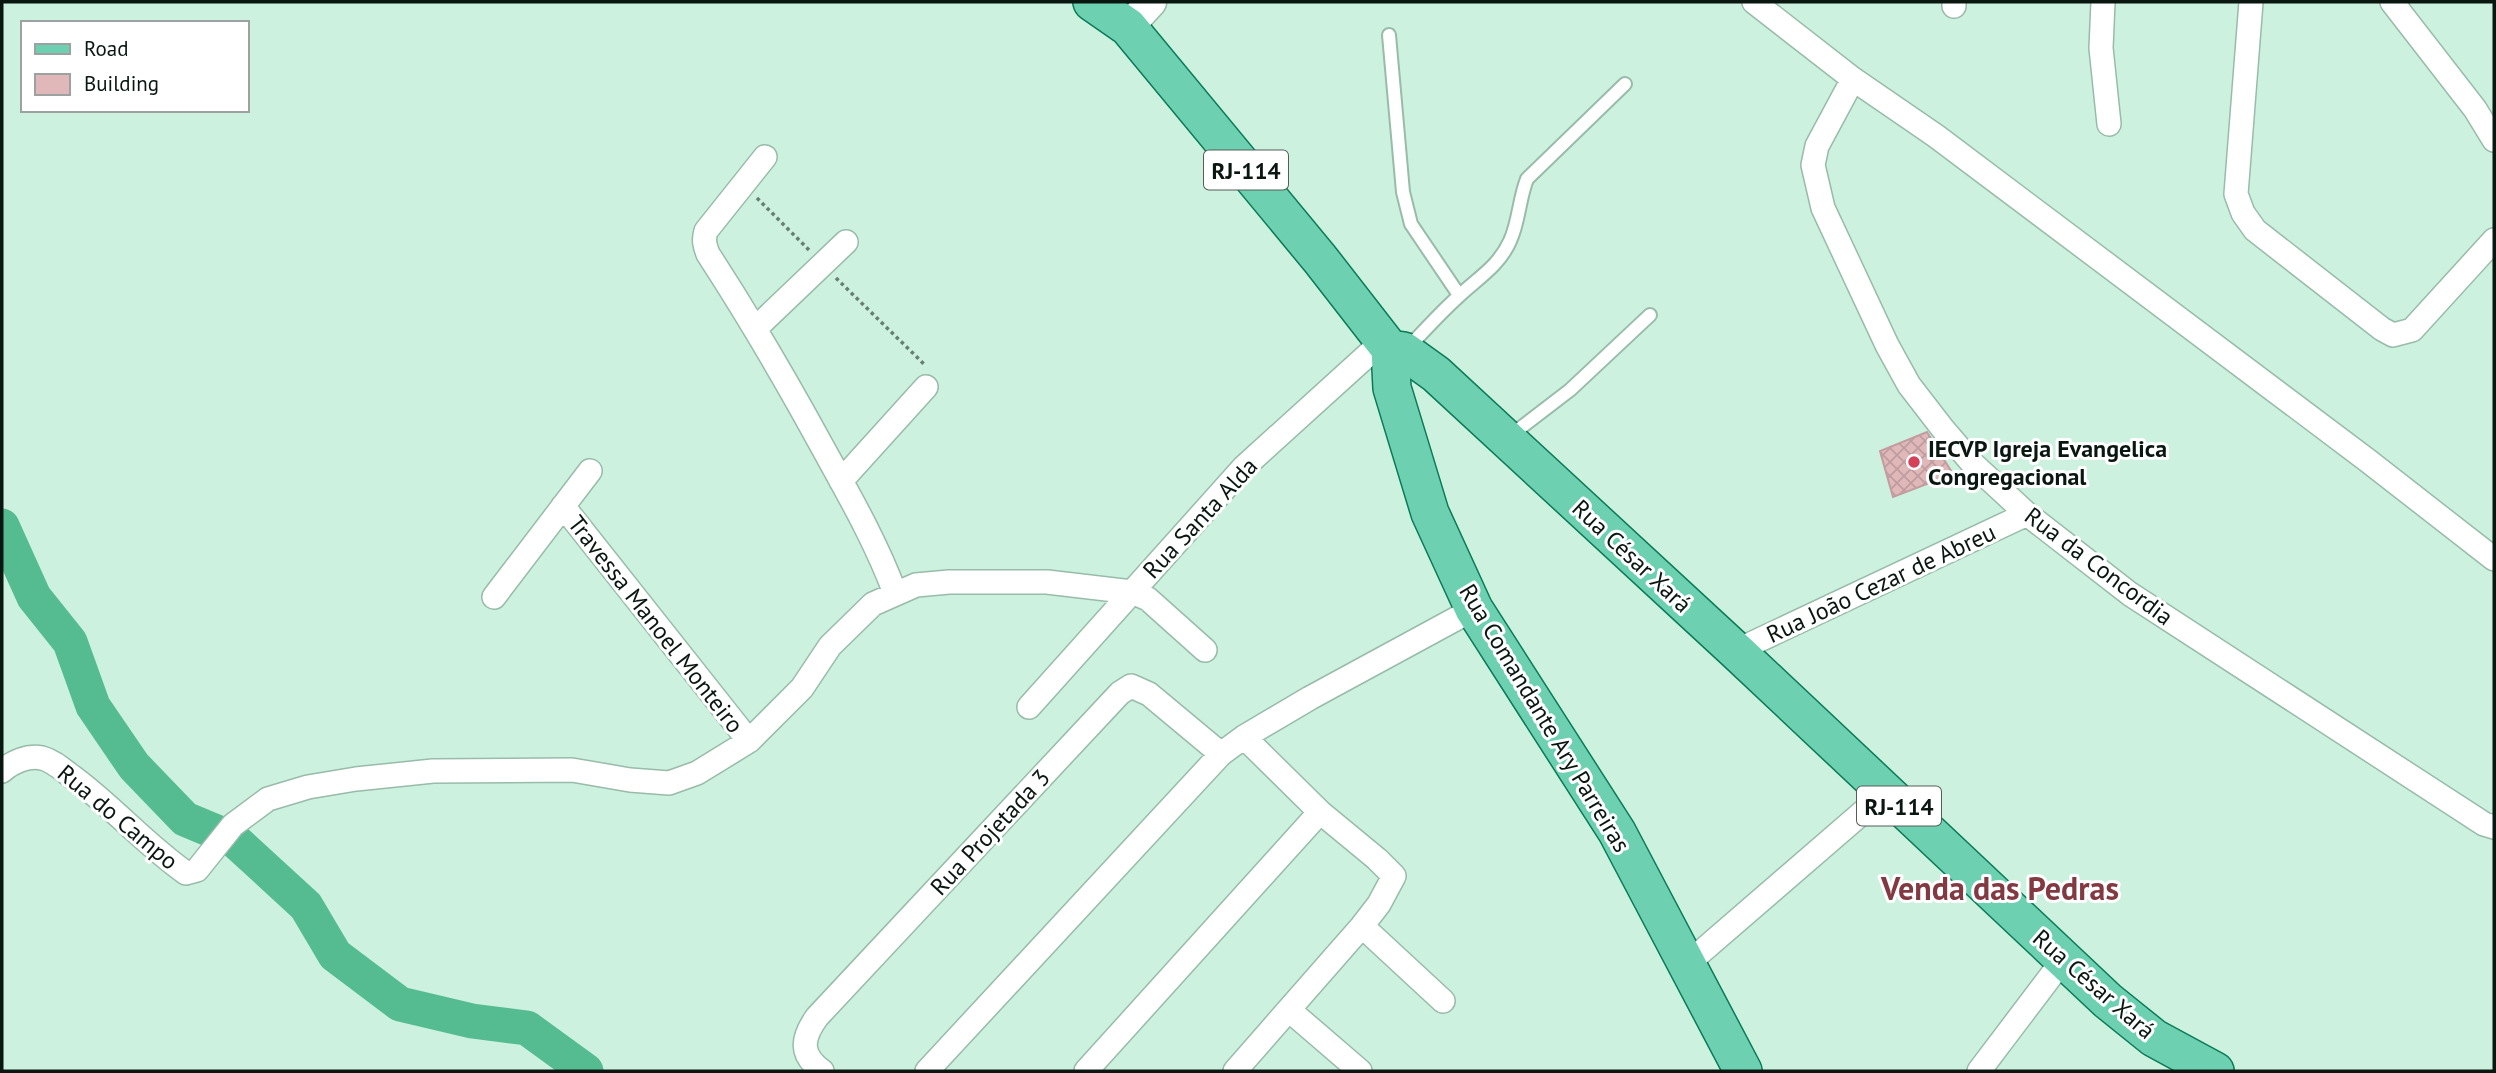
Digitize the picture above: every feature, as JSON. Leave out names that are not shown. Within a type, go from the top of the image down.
[{"type":"main road","name":"Rua César Xará","points":[[1092,2],[1140,15],[1320,259],[1393,347],[1436,374],[2108,1001],[2154,1038],[2215,1071]]},
{"type":"main road","name":"Rua Comandante Ary Parreiras","points":[[1393,347],[1392,387],[1396,404],[1430,513],[1474,609],[1617,832],[1743,1071]]},
{"type":"main road","points":[[1396,404],[1411,385],[1436,374]]},
{"type":"street","points":[[1754,2],[1853,79],[1937,136],[2494,559]]},
{"type":"street","points":[[2103,2],[2101,48],[2109,124]]},
{"type":"street","points":[[2251,2],[2236,194],[2243,213],[2255,230],[2393,335],[2412,330],[2427,316],[2494,240]]},
{"type":"street","points":[[2392,2],[2475,109],[2494,140]]},
{"type":"street","name":"Rua da Concordia","points":[[1853,79],[1817,146],[1813,165],[1823,208],[1881,334],[1909,385],[1973,464],[2027,514],[2130,594],[2484,824],[2494,827]]},
{"type":"street","points":[[765,157],[703,238],[708,254],[756,328],[841,481],[883,561],[895,593]]},
{"type":"street","points":[[756,328],[846,242]]},
{"type":"street","name":"Rua Santa Alda","points":[[1029,707],[1244,467],[1393,347]]},
{"type":"street","points":[[841,481],[926,387]]},
{"type":"street","name":"Travessa Manoel Monteiro","points":[[494,597],[590,471]]},
{"type":"street","name":"Travessa Manoel Monteiro","points":[[563,506],[749,741]]},
{"type":"street","name":"Rua João Cezar de Abreu","points":[[1735,651],[2027,514]]},
{"type":"street","points":[[749,741],[803,688],[830,646],[851,624],[873,604],[916,585],[1047,582],[1132,592],[1148,599],[1205,650]]},
{"type":"street","points":[[927,1071],[1221,754],[1244,737],[1474,609]]},
{"type":"street","name":"Rua Projetada 3","points":[[822,1071],[811,1063],[805,1049],[809,1028],[817,1017],[1120,693],[1131,686],[1149,694],[1221,754]]},
{"type":"street","points":[[1235,1071],[1362,926],[1379,904],[1394,876],[1320,812],[1244,737]]},
{"type":"street","name":"Rua do Campo","points":[[2,771],[28,757],[43,758],[56,764],[96,794],[186,873],[197,870],[233,825],[279,794],[356,779],[433,771],[572,770],[630,780],[669,783],[697,773],[749,741]]},
{"type":"street","points":[[1686,965],[1885,793]]},
{"type":"street","points":[[1086,1071],[1320,812]]},
{"type":"street","points":[[1362,926],[1444,1001]]},
{"type":"street","points":[[1979,1071],[2063,960]]},
{"type":"street","points":[[1289,1010],[1360,1071]]},
{"type":"lane","points":[[1389,35],[1403,192],[1411,223],[1459,295]]},
{"type":"lane","points":[[1393,347],[1489,272],[1511,241],[1520,197],[1527,179],[1625,84]]},
{"type":"lane","points":[[1506,439],[1570,390],[1650,315]]},
{"type":"path","points":[[743,184],[925,364],[929,375],[926,387]]},
{"type":"building","name":"IECVP Igreja Evangelica Congregacional","points":[[1927,432],[1953,474],[1893,497],[1880,451]]},
{"type":"waterway","points":[[2,526],[34,597],[70,642],[93,706],[134,766],[185,819],[233,839],[306,906],[335,955],[400,1004],[472,1021],[527,1028],[586,1071]]},
{"type":"place","name":"IECVP Igreja Evangelica Congregacional","points":[[1914,462]]},
{"type":"district","name":"Venda das Pedras","points":[[2000,888]]}]
